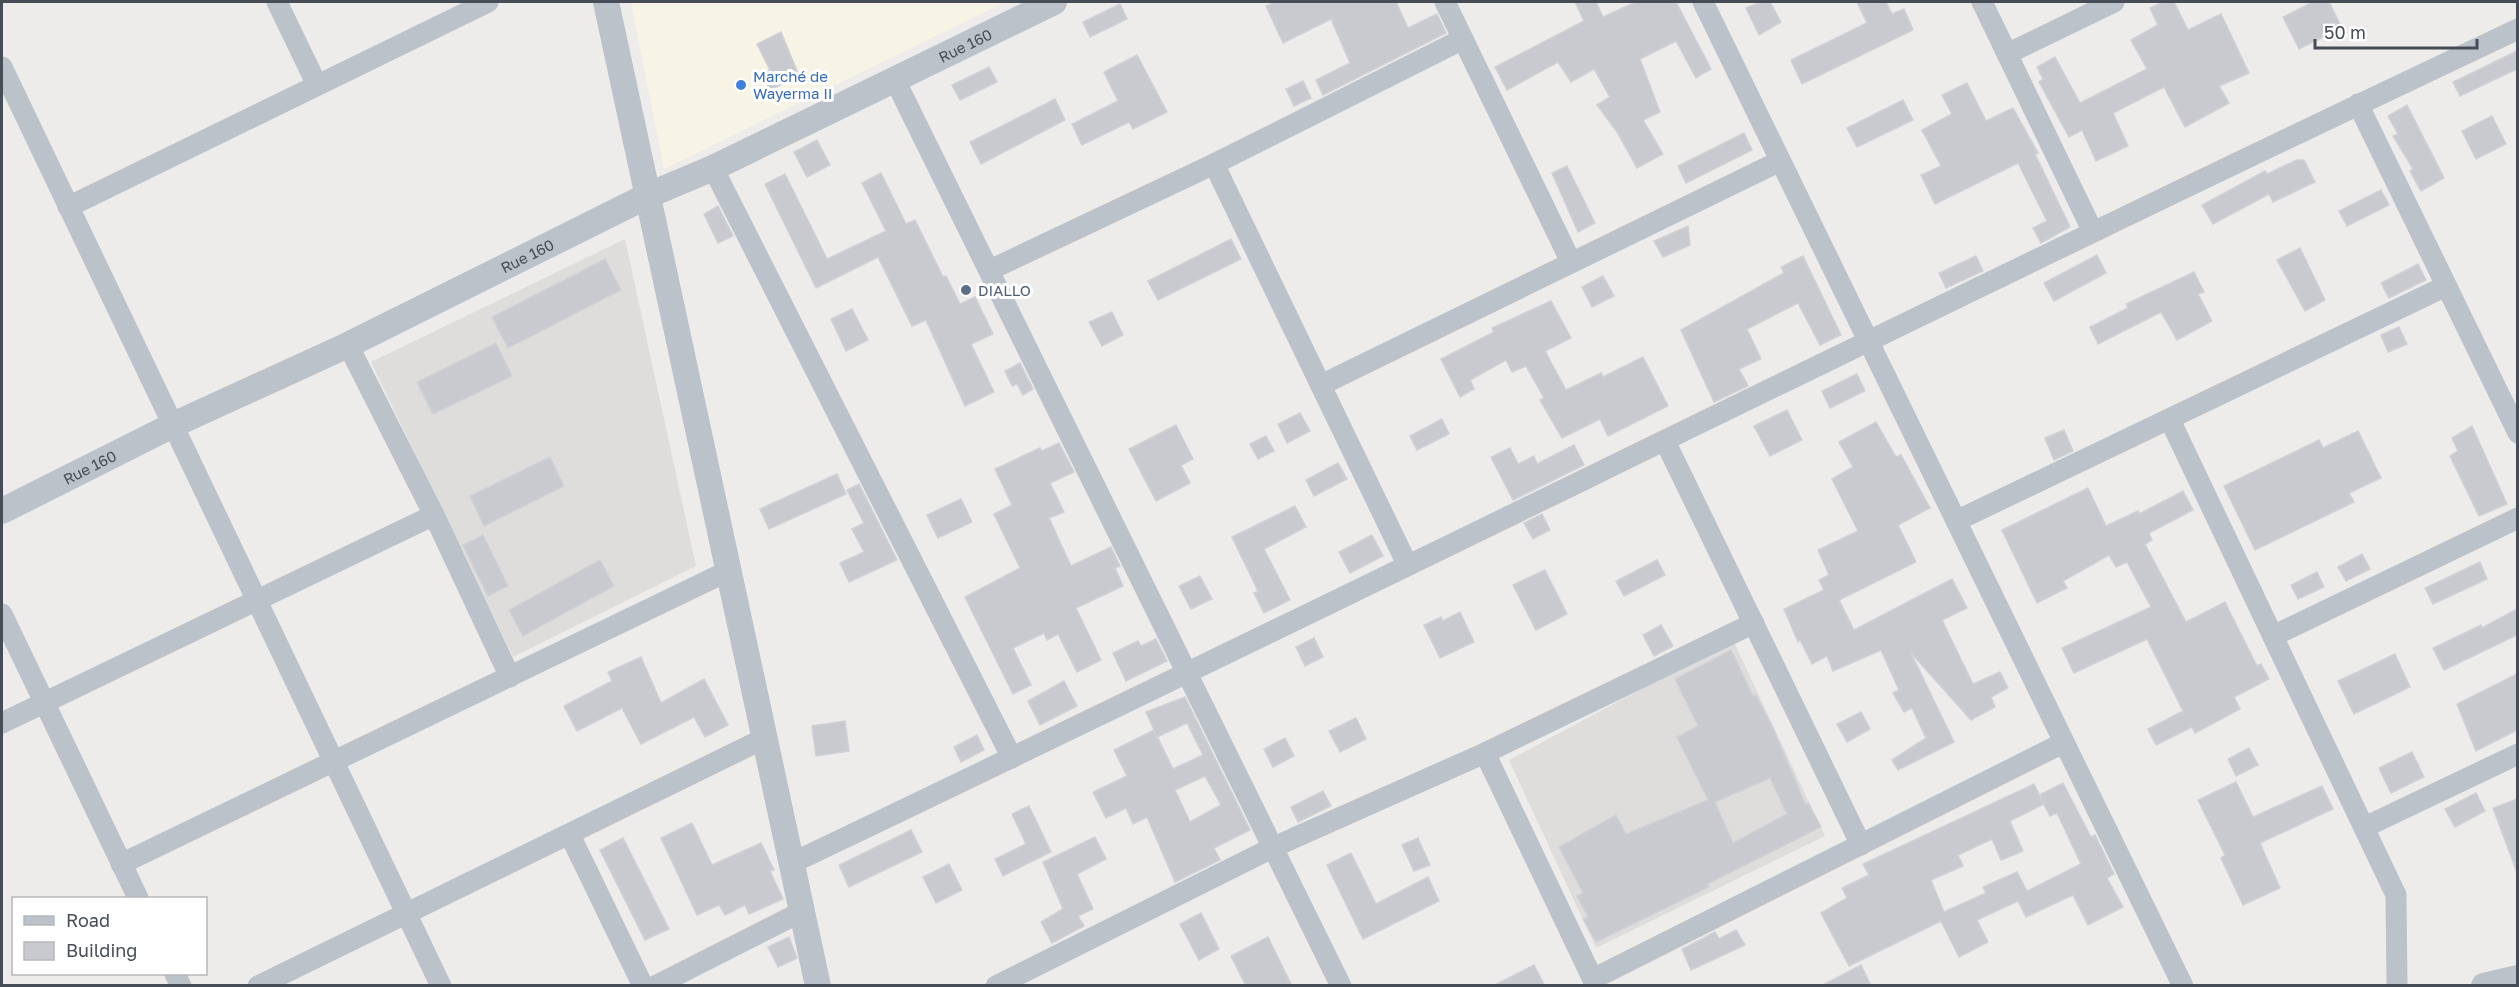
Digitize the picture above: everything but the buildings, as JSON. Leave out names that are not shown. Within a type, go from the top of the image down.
[{"type":"street","points":[[277,2],[316,85]]},
{"type":"street","points":[[68,207],[488,2]]},
{"type":"street","points":[[606,2],[818,986]]},
{"type":"street","name":"Rue 160","points":[[2,511],[173,425],[348,345],[649,195],[713,168],[1054,2]]},
{"type":"street","points":[[1445,2],[1571,262]]},
{"type":"street","points":[[1703,2],[2183,986]]},
{"type":"street","points":[[1982,2],[2093,232]]},
{"type":"street","points":[[2007,54],[2114,2]]},
{"type":"street","points":[[792,862],[1012,758],[1407,564],[1665,441],[1868,339],[2517,28]]},
{"type":"street","points":[[990,270],[1214,164],[1463,39]]},
{"type":"street","points":[[2,67],[441,986]]},
{"type":"street","points":[[895,80],[1341,986]]},
{"type":"street","points":[[2358,104],[2517,433]]},
{"type":"street","points":[[1321,385],[1780,161]]},
{"type":"street","points":[[1214,164],[1407,564]]},
{"type":"street","points":[[713,168],[1012,758]]},
{"type":"street","points":[[1956,521],[2446,286]]},
{"type":"street","points":[[348,345],[434,515],[510,677]]},
{"type":"street","points":[[2170,420],[2396,895],[2397,986]]},
{"type":"street","points":[[1665,441],[1861,845]]},
{"type":"street","points":[[2,723],[434,515]]},
{"type":"street","points":[[2273,636],[2517,518]]},
{"type":"street","points":[[121,864],[728,571]]},
{"type":"street","points":[[2,614],[138,897]]},
{"type":"street","points":[[996,986],[1274,847],[1485,753],[1754,623]]},
{"type":"street","points":[[258,986],[763,739]]},
{"type":"street","points":[[1485,753],[1595,982],[2063,743]]},
{"type":"street","points":[[2365,827],[2517,754]]},
{"type":"street","points":[[570,835],[643,986]]},
{"type":"street","points":[[655,986],[803,911]]},
{"type":"street","points":[[2484,986],[2517,978]]},
{"type":"shaded area","name":"Marché de Wayerma II","points":[[631,2],[1005,2],[664,169]]},
{"type":"shaded area","points":[[625,239],[696,566],[513,657],[371,362]]},
{"type":"shaded area","points":[[1733,640],[1825,836],[1596,948],[1509,760]]},
{"type":"place","name":"Marché de Wayerma II","points":[[741,85]]},
{"type":"place","name":"DIALLO","points":[[966,290]]}]
